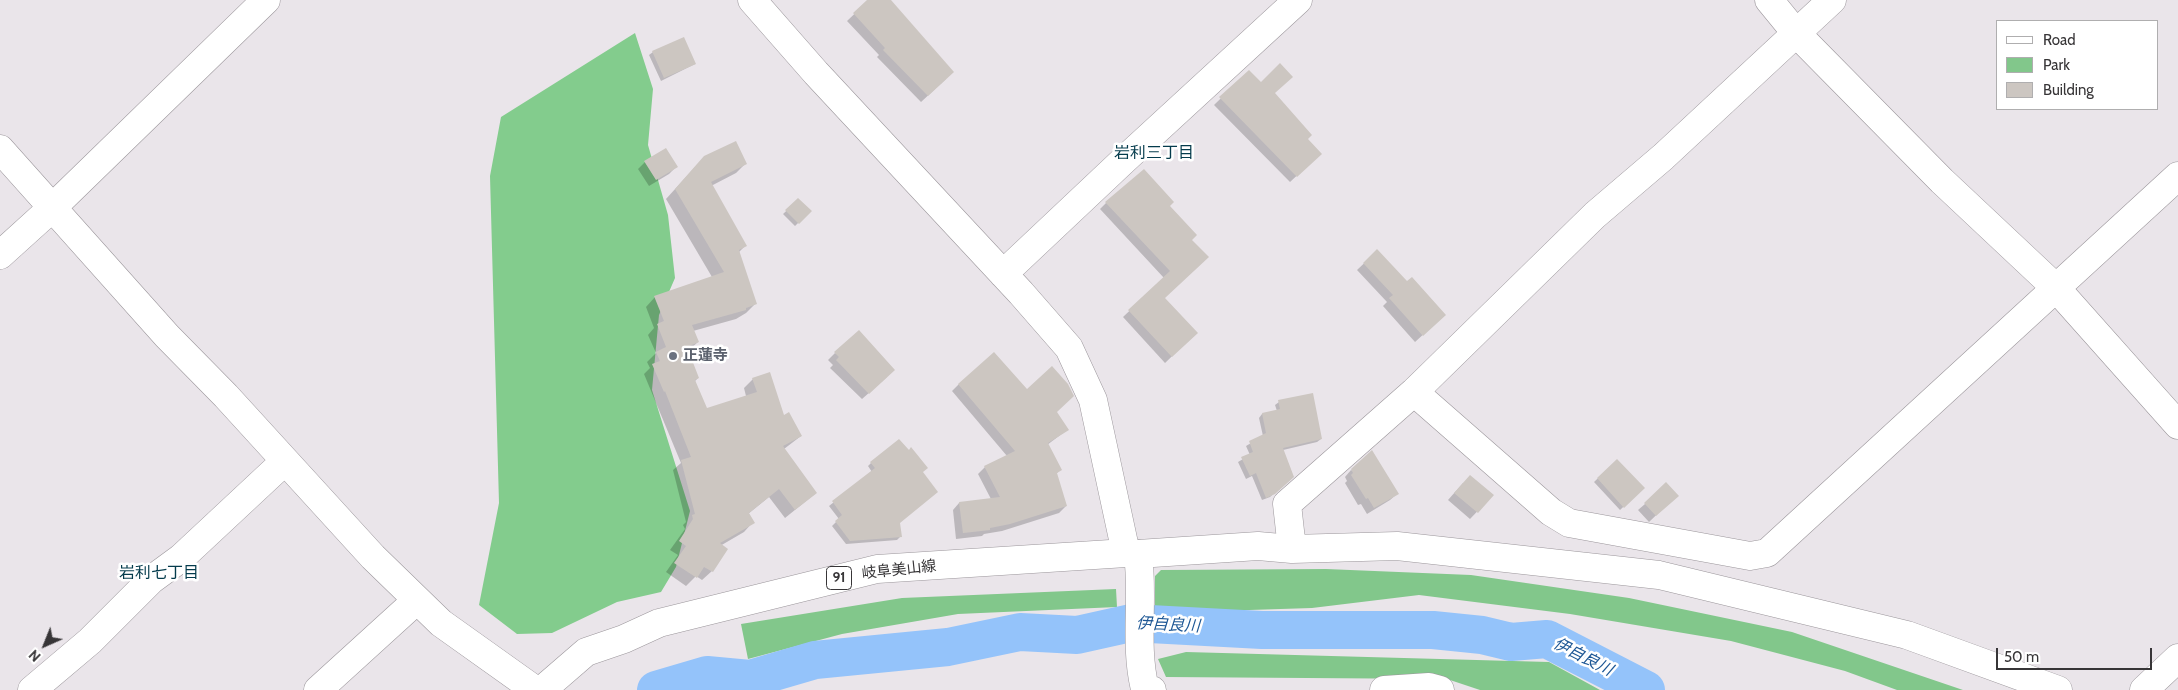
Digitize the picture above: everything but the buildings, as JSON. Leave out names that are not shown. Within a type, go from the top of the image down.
[{"type":"street","points":[[0,255],[52,208],[266,0]]},
{"type":"street","points":[[1003,274],[1298,0]]},
{"type":"street","points":[[1769,0],[1796,33],[1942,181],[2056,288],[2178,425]]},
{"type":"street","points":[[1292,549],[1287,504],[1414,392],[1595,215],[1678,144],[1832,0]]},
{"type":"street","points":[[765,4],[816,73],[1003,274],[1069,348],[1093,400],[1135,561],[1145,685]]},
{"type":"street","points":[[0,149],[167,336],[226,396],[373,557],[448,629],[535,690]]},
{"type":"street","points":[[1414,392],[1551,512],[1569,523],[1750,556],[1767,553],[2178,176]]},
{"type":"street","points":[[32,690],[90,640],[151,580],[181,558],[285,461]]},
{"type":"street","name":"岐阜美山線","points":[[542,690],[586,652],[624,640],[658,623],[877,569],[1135,561],[1258,546],[1292,549],[1397,546],[1659,575],[1907,635],[2058,690]]},
{"type":"street","points":[[318,690],[417,600]]},
{"type":"street","points":[[2144,690],[2178,658]]},
{"type":"street","points":[[1384,690],[1429,687],[1440,690]]},
{"type":"green space","points":[[635,33],[653,89],[648,145],[668,215],[675,278],[659,315],[652,390],[690,511],[676,567],[661,592],[617,602],[552,633],[517,634],[479,605],[499,503],[490,176],[501,117]]},
{"type":"green space","points":[[1326,569],[1471,575],[1629,598],[1792,632],[1963,690],[1897,690],[1845,671],[1731,641],[1570,614],[1419,595],[1312,608],[1155,613],[1155,576],[1161,570]]},
{"type":"green space","points":[[1116,589],[1117,607],[958,614],[842,634],[748,659],[741,624],[902,598]]},
{"type":"green space","points":[[1186,652],[1549,662],[1600,690],[1480,690],[1447,679],[1166,677],[1158,659]]},
{"type":"waterway","name":"伊自良川","points":[[656,690],[707,675],[750,679],[815,660],[948,647],[1020,632],[1077,635],[1131,623],[1262,630],[1433,630],[1482,635],[1511,642],[1547,639],[1646,690]]},
{"type":"place","name":"正蓮寺","points":[[673,356]]},
{"type":"district","name":"岩利三丁目","points":[[1154,153]]},
{"type":"district","name":"岩利七丁目","points":[[159,573]]}]
